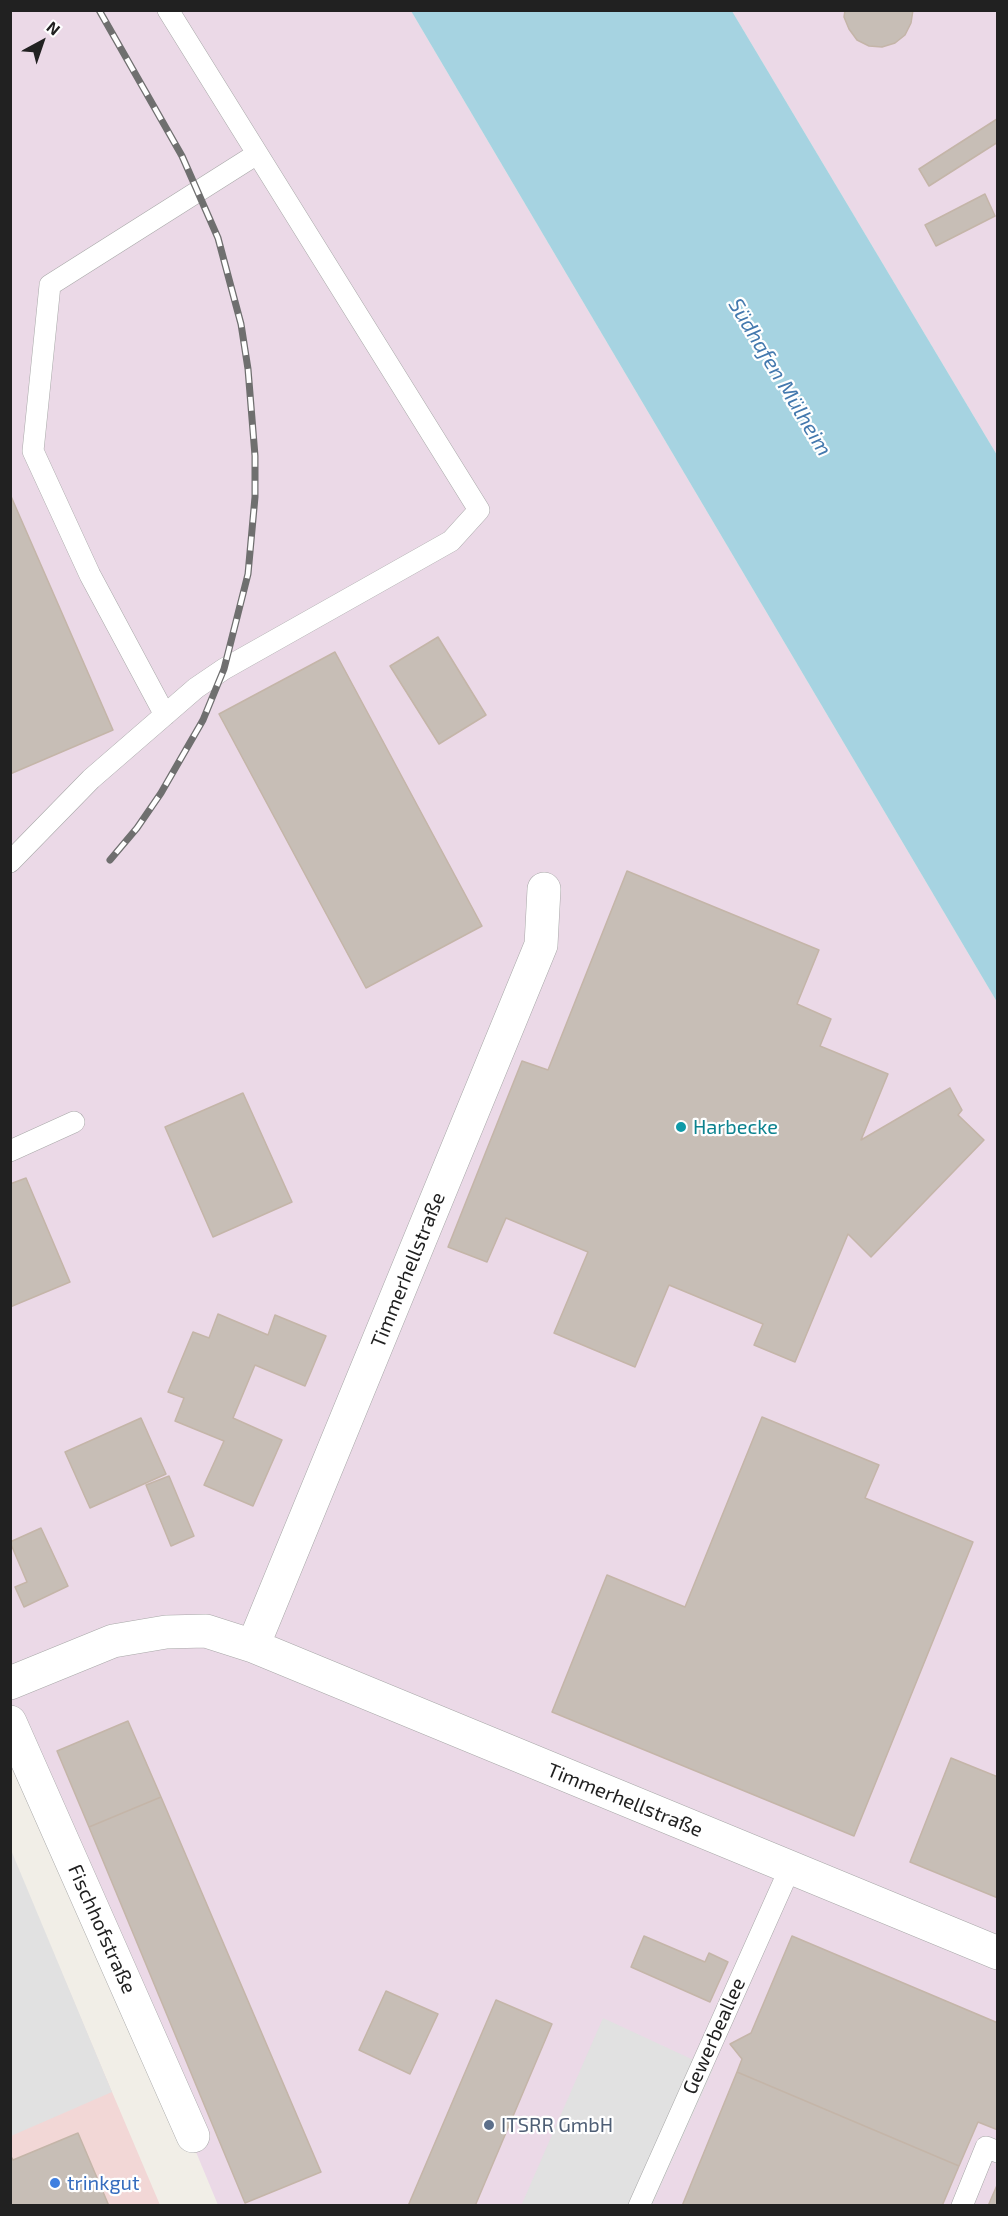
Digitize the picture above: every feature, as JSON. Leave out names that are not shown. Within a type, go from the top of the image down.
[{"type":"street","name":"Timmerhellstraße","points":[[253,1646],[541,945],[544,889]]},
{"type":"street","name":"Timmerhellstraße","points":[[10,1683],[113,1641],[166,1632],[206,1631],[253,1646],[998,1953]]},
{"type":"street","name":"Fischhofstraße","points":[[10,1722],[193,2136]]},
{"type":"lane","points":[[10,862],[91,780],[196,688],[224,669],[451,541],[479,510],[168,10]]},
{"type":"lane","points":[[165,715],[90,575],[33,451],[50,285],[257,154]]},
{"type":"lane","points":[[10,1151],[74,1122]]},
{"type":"lane","name":"Gewerbeallee","points":[[639,2205],[790,1868]]},
{"type":"lane","points":[[962,2205],[986,2147],[998,2152]]},
{"type":"shaded area","points":[[10,11],[411,11],[997,1002],[997,2205],[218,2205],[11,1706]]},
{"type":"shaded area","points":[[732,11],[997,11],[997,455]]},
{"type":"shaded area","points":[[10,1850],[112,2092],[160,2205],[11,2205]]},
{"type":"shaded area","points":[[11,1850],[112,2092],[10,2136]]},
{"type":"shaded area","points":[[603,2018],[713,2069],[652,2205],[521,2206]]},
{"type":"water","name":"Südhafen Mülheim","points":[[411,11],[732,11],[997,455],[997,1002]]},
{"type":"building","points":[[845,10],[913,10],[911,23],[905,35],[895,43],[882,47],[869,46],[857,40],[844,17]]},
{"type":"building","points":[[997,119],[998,142],[929,186],[919,169]]},
{"type":"building","points":[[985,194],[995,216],[936,246],[925,225]]},
{"type":"building","points":[[10,494],[113,730],[10,774]]},
{"type":"building","points":[[438,637],[486,715],[439,744],[390,666]]},
{"type":"building","points":[[335,652],[482,926],[366,988],[219,714]]},
{"type":"building","name":"Harbecke","points":[[627,871],[819,950],[797,1004],[831,1019],[820,1046],[888,1074],[861,1140],[950,1088],[962,1110],[958,1115],[984,1140],[871,1257],[848,1234],[795,1362],[754,1345],[763,1324],[669,1285],[635,1367],[554,1333],[588,1252],[506,1218],[487,1262],[448,1247],[522,1061],[548,1070]]},
{"type":"building","points":[[243,1093],[292,1202],[213,1237],[165,1127]]},
{"type":"building","points":[[26,1178],[70,1282],[10,1307],[10,1184]]},
{"type":"building","points":[[218,1314],[268,1335],[275,1315],[326,1336],[305,1386],[255,1365],[233,1418],[282,1440],[253,1506],[204,1485],[224,1441],[175,1421],[184,1398],[168,1392],[193,1332],[209,1338]]},
{"type":"building","points":[[762,1417],[879,1465],[865,1498],[973,1542],[854,1836],[552,1712],[607,1575],[685,1607]]},
{"type":"building","points":[[141,1418],[166,1474],[90,1508],[65,1452]]},
{"type":"building","points":[[169,1476],[194,1536],[171,1546],[146,1485]]},
{"type":"building","points":[[41,1528],[68,1586],[24,1607],[15,1587],[27,1582],[10,1542]]},
{"type":"building","points":[[128,1721],[161,1797],[89,1827],[57,1751]]},
{"type":"building","points":[[951,1758],[998,1777],[998,1898],[910,1862]]},
{"type":"building","points":[[161,1797],[321,2172],[245,2203],[89,1827]]},
{"type":"building","points":[[644,1936],[705,1962],[709,1953],[728,1962],[710,2002],[631,1967]]},
{"type":"building","points":[[792,1936],[998,2023],[998,2130],[978,2122],[959,2166],[737,2072],[742,2059],[730,2044],[751,2033]]},
{"type":"building","points":[[386,1991],[438,2014],[410,2074],[359,2050]]},
{"type":"building","points":[[496,2000],[552,2024],[475,2206],[408,2206]]},
{"type":"building","points":[[737,2072],[959,2166],[942,2206],[682,2206]]},
{"type":"building","name":"trinkgut","points":[[78,2133],[109,2206],[10,2206],[10,2155],[13,2160]]},
{"type":"building","points":[[998,2183],[998,2206],[988,2206]]},
{"type":"railway","points":[[99,10],[182,156],[218,238],[241,324],[248,369],[255,456],[255,497],[248,574],[224,669],[203,720],[161,793],[137,828],[110,860]]},
{"type":"place","name":"Harbecke","points":[[681,1127]]},
{"type":"place","name":"ITSRR GmbH","points":[[489,2125]]},
{"type":"place","name":"trinkgut","points":[[55,2183]]}]
